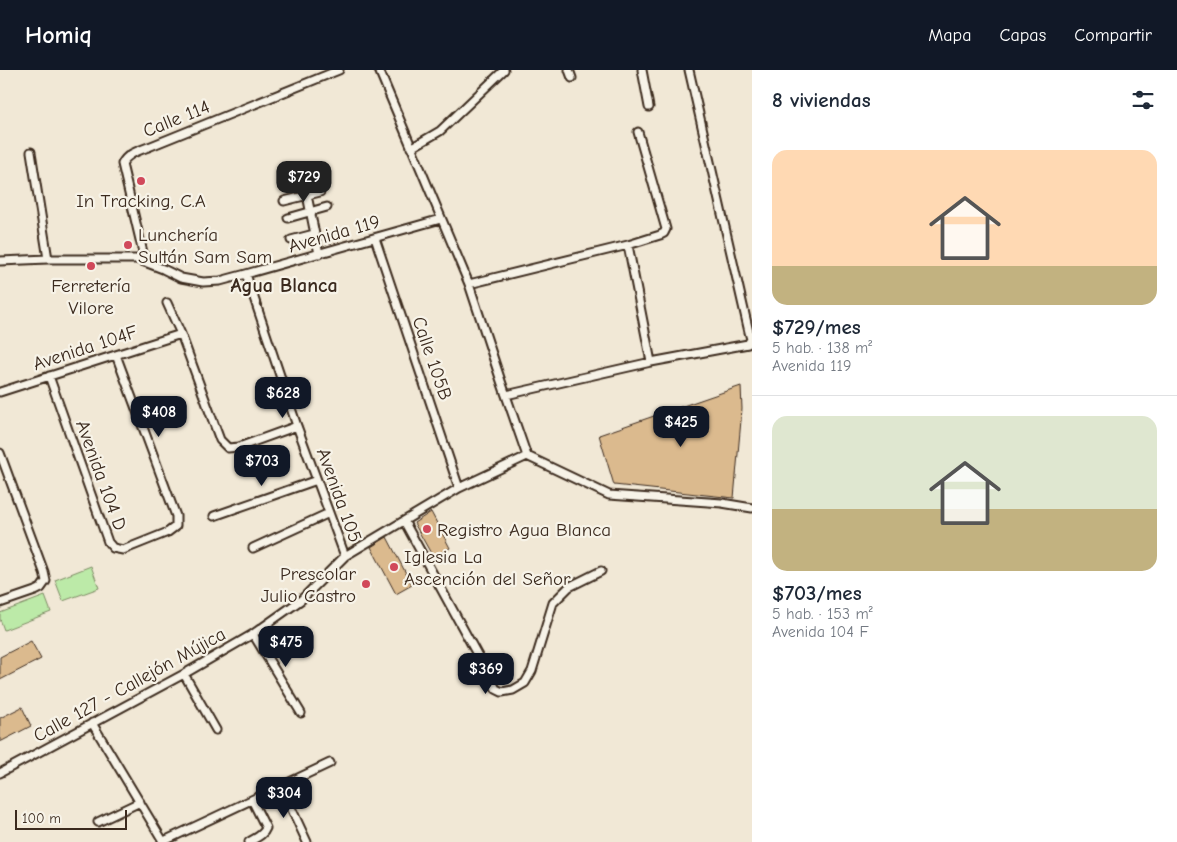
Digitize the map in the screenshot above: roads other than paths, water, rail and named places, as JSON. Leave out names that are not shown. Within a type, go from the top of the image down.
[{"type":"street","name":"Calle 114","points":[[145,261],[122,164],[125,159],[151,146],[339,70]]},
{"type":"street","points":[[379,70],[469,284],[527,456],[609,495],[722,503],[752,508]]},
{"type":"street","points":[[411,148],[440,131],[504,70]]},
{"type":"street","points":[[569,70],[572,78]]},
{"type":"street","points":[[642,70],[650,107]]},
{"type":"street","points":[[506,395],[651,362],[748,344],[750,339],[689,70]]},
{"type":"street","points":[[469,284],[628,245],[664,233],[666,229],[638,132]]},
{"type":"street","points":[[31,152],[48,259]]},
{"type":"street","points":[[284,201],[320,192]]},
{"type":"street","points":[[307,195],[319,254]]},
{"type":"street","points":[[288,218],[327,207]]},
{"type":"street","name":"Avenida 119","points":[[0,261],[137,259],[163,268],[181,278],[203,282],[220,281],[441,219]]},
{"type":"street","points":[[291,240],[314,234]]},
{"type":"street","name":"Calle 105B","points":[[376,238],[459,488]]},
{"type":"street","points":[[628,245],[651,362]]},
{"type":"street","name":"Avenida 105","points":[[246,274],[297,426],[345,556]]},
{"type":"street","points":[[167,302],[181,334],[220,440],[228,448],[239,447],[297,426]]},
{"type":"street","name":"Avenida 104F","points":[[0,392],[181,334]]},
{"type":"street","name":"Avenida 104 D","points":[[49,376],[108,542],[113,548],[123,550],[168,532],[176,526],[176,516],[116,355]]},
{"type":"street","points":[[0,453],[46,581],[41,588],[35,591],[0,603]]},
{"type":"street","name":"Calle 127 - Callejón Mújica","points":[[0,773],[184,674],[253,634],[301,600],[345,556],[459,488],[527,456]]},
{"type":"street","points":[[214,516],[317,480]]},
{"type":"street","points":[[253,548],[329,513]]},
{"type":"street","points":[[404,521],[496,689],[502,692],[514,690],[525,683],[532,671],[553,603],[569,587],[602,571]]},
{"type":"street","points":[[253,634],[301,713]]},
{"type":"street","points":[[184,674],[216,730]]},
{"type":"street","points":[[92,723],[162,842],[176,839],[330,763]]},
{"type":"street","points":[[281,786],[307,842]]},
{"type":"street","points":[[249,842],[264,833],[266,828],[252,800]]},
{"type":"street","points":[[98,822],[140,802]]},
{"type":"place","name":"In Tracking, C.A","points":[[141,181]]},
{"type":"place","name":"Lunchería Sultán Sam Sam","points":[[128,245]]},
{"type":"place","name":"Ferretería Vilore","points":[[91,266]]},
{"type":"place","name":"Registro Agua Blanca","points":[[427,529]]},
{"type":"place","name":"Iglesia La Ascención del Señor","points":[[394,567]]},
{"type":"place","name":"Prescolar Julio Castro","points":[[366,584]]},
{"type":"district","name":"Agua Blanca","points":[[284,285]]}]
